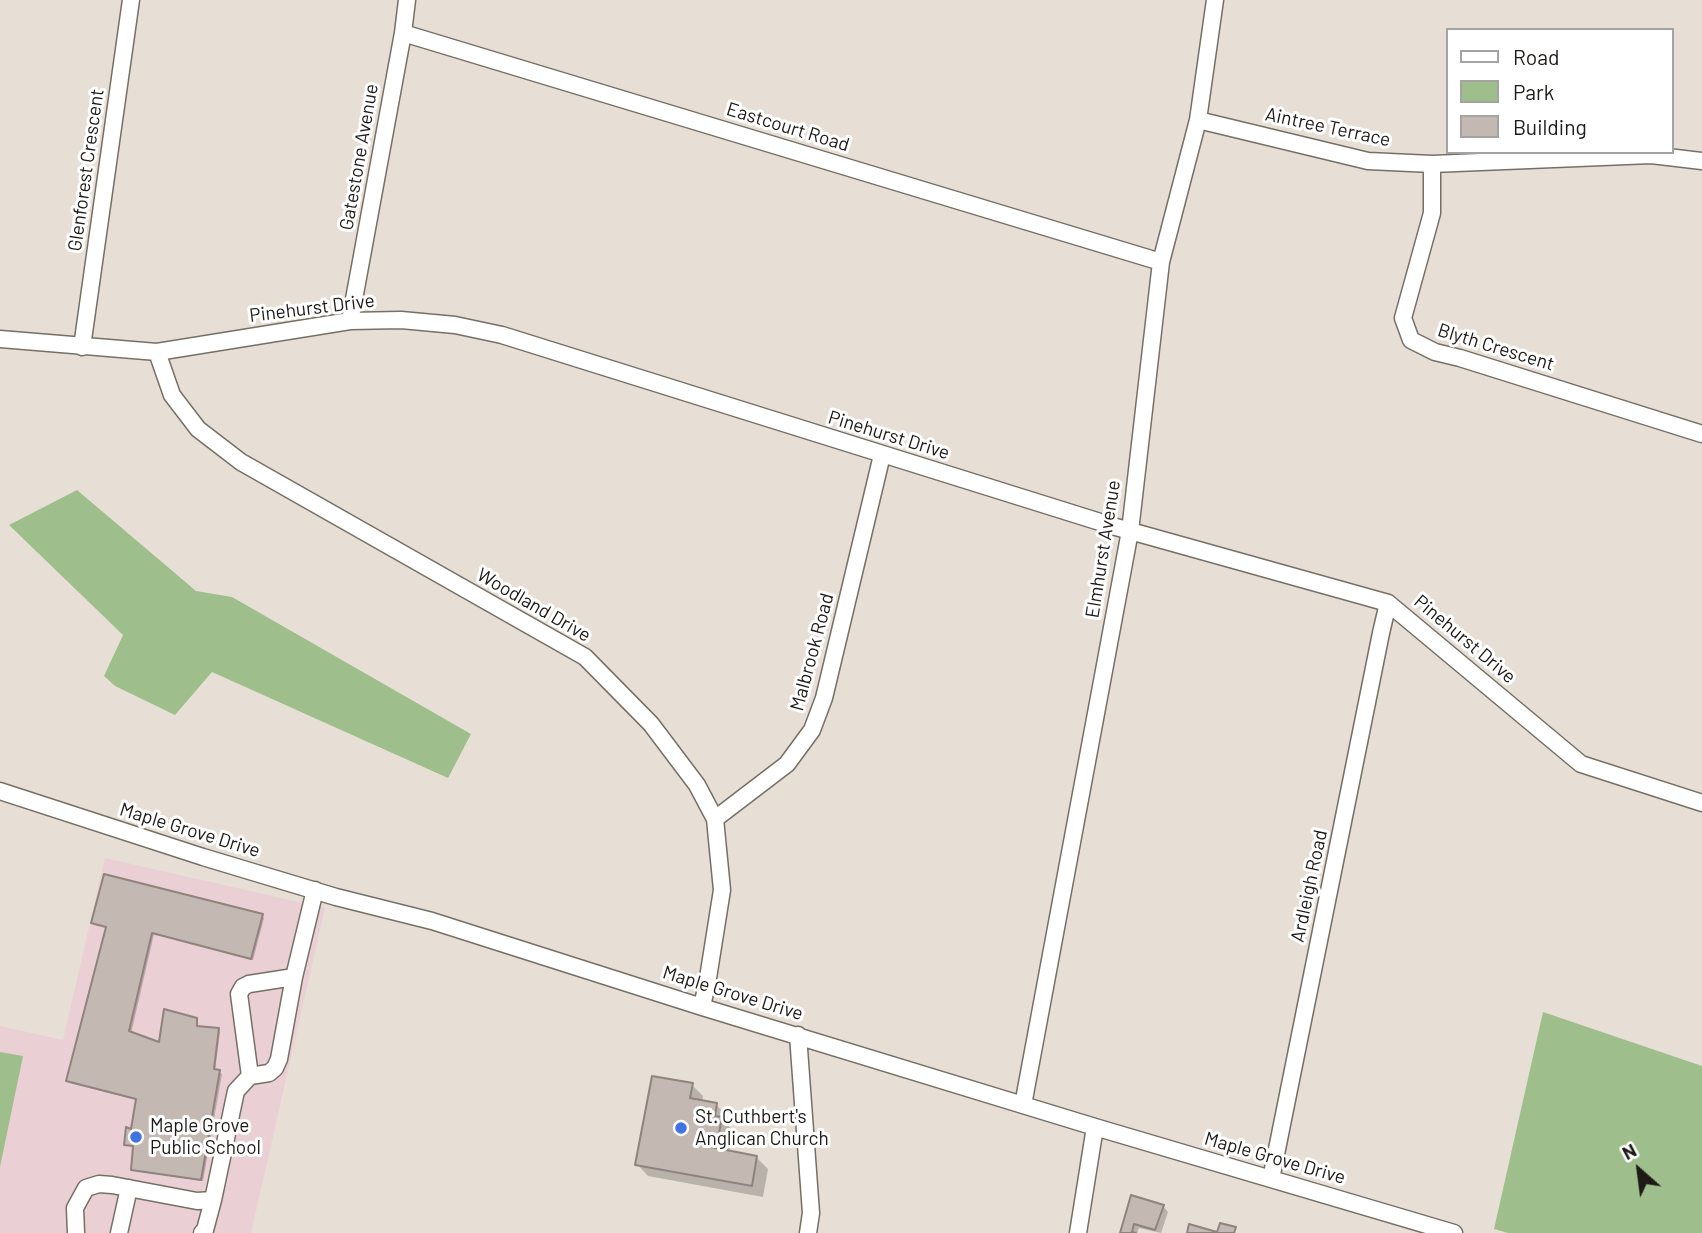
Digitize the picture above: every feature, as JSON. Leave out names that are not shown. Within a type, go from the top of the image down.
[{"type":"street","name":"Glenforest Crescent","points":[[82,347],[131,0]]},
{"type":"street","name":"Gatestone Avenue","points":[[350,321],[407,0]]},
{"type":"street","name":"Elmhurst Avenue","points":[[1023,1105],[1130,531],[1161,262],[1198,120],[1215,0]]},
{"type":"street","name":"Eastcourt Road","points":[[402,33],[1161,262]]},
{"type":"street","name":"Aintree Terrace","points":[[1198,120],[1368,161],[1432,164],[1651,155],[1702,161]]},
{"type":"street","name":"Blyth Crescent","points":[[1432,164],[1432,213],[1403,318],[1411,340],[1435,352],[1702,434]]},
{"type":"street","name":"Pinehurst Drive","points":[[0,339],[157,352],[350,321],[401,320],[455,325],[502,335],[1130,531],[1388,603],[1581,764],[1702,803]]},
{"type":"street","name":"Woodland Drive","points":[[157,352],[172,395],[198,429],[241,462],[585,657],[652,724],[697,785],[715,819],[722,890],[702,1007]]},
{"type":"street","name":"Malbrook Road","points":[[715,819],[787,764],[812,730],[824,698],[883,455]]},
{"type":"street","name":"Ardleigh Road","points":[[1271,1179],[1388,603]]},
{"type":"street","name":"Maple Grove Drive","points":[[0,791],[203,857],[315,890],[432,920],[702,1007],[1454,1233]]},
{"type":"street","points":[[202,1233],[213,1200],[236,1091],[250,1076],[269,1073],[279,1059],[294,977],[315,890]]},
{"type":"street","points":[[250,1076],[239,994],[243,987],[249,984],[294,977]]},
{"type":"street","points":[[798,1035],[811,1213],[808,1233]]},
{"type":"street","points":[[1077,1233],[1095,1127]]},
{"type":"street","points":[[76,1233],[75,1208],[86,1188],[99,1184],[197,1201],[213,1200]]},
{"type":"street","points":[[123,1232],[129,1188]]},
{"type":"shaded area","name":"Maple Grove Public School","points":[[105,858],[325,908],[251,1233],[0,1233],[0,1026],[63,1040]]},
{"type":"green space","points":[[77,490],[196,591],[232,597],[471,734],[448,778],[212,672],[175,715],[115,686],[104,676],[123,635],[9,525]]},
{"type":"green space","points":[[1543,1012],[1702,1066],[1702,1233],[1508,1233],[1494,1229]]},
{"type":"green space","points":[[0,1052],[23,1056],[0,1167]]},
{"type":"building","points":[[104,874],[263,914],[251,959],[152,933],[129,1031],[159,1042],[164,1009],[197,1018],[197,1026],[219,1028],[214,1069],[220,1070],[201,1180],[131,1170],[133,1146],[124,1145],[126,1127],[131,1129],[136,1099],[66,1081],[106,927],[91,923]]},
{"type":"building","name":"St. Cuthbert's Anglican Church","points":[[652,1076],[693,1083],[690,1098],[717,1103],[715,1116],[722,1117],[718,1139],[713,1138],[711,1147],[757,1156],[752,1186],[635,1165]]},
{"type":"building","points":[[1131,1195],[1164,1205],[1155,1230],[1134,1224],[1132,1232],[1136,1233],[1120,1233]]},
{"type":"building","points":[[1220,1223],[1236,1227],[1234,1233],[1187,1233],[1189,1224],[1217,1232]]},
{"type":"place","name":"St. Cuthbert's Anglican Church","points":[[681,1128]]},
{"type":"place","name":"Maple Grove Public School","points":[[136,1137]]}]
